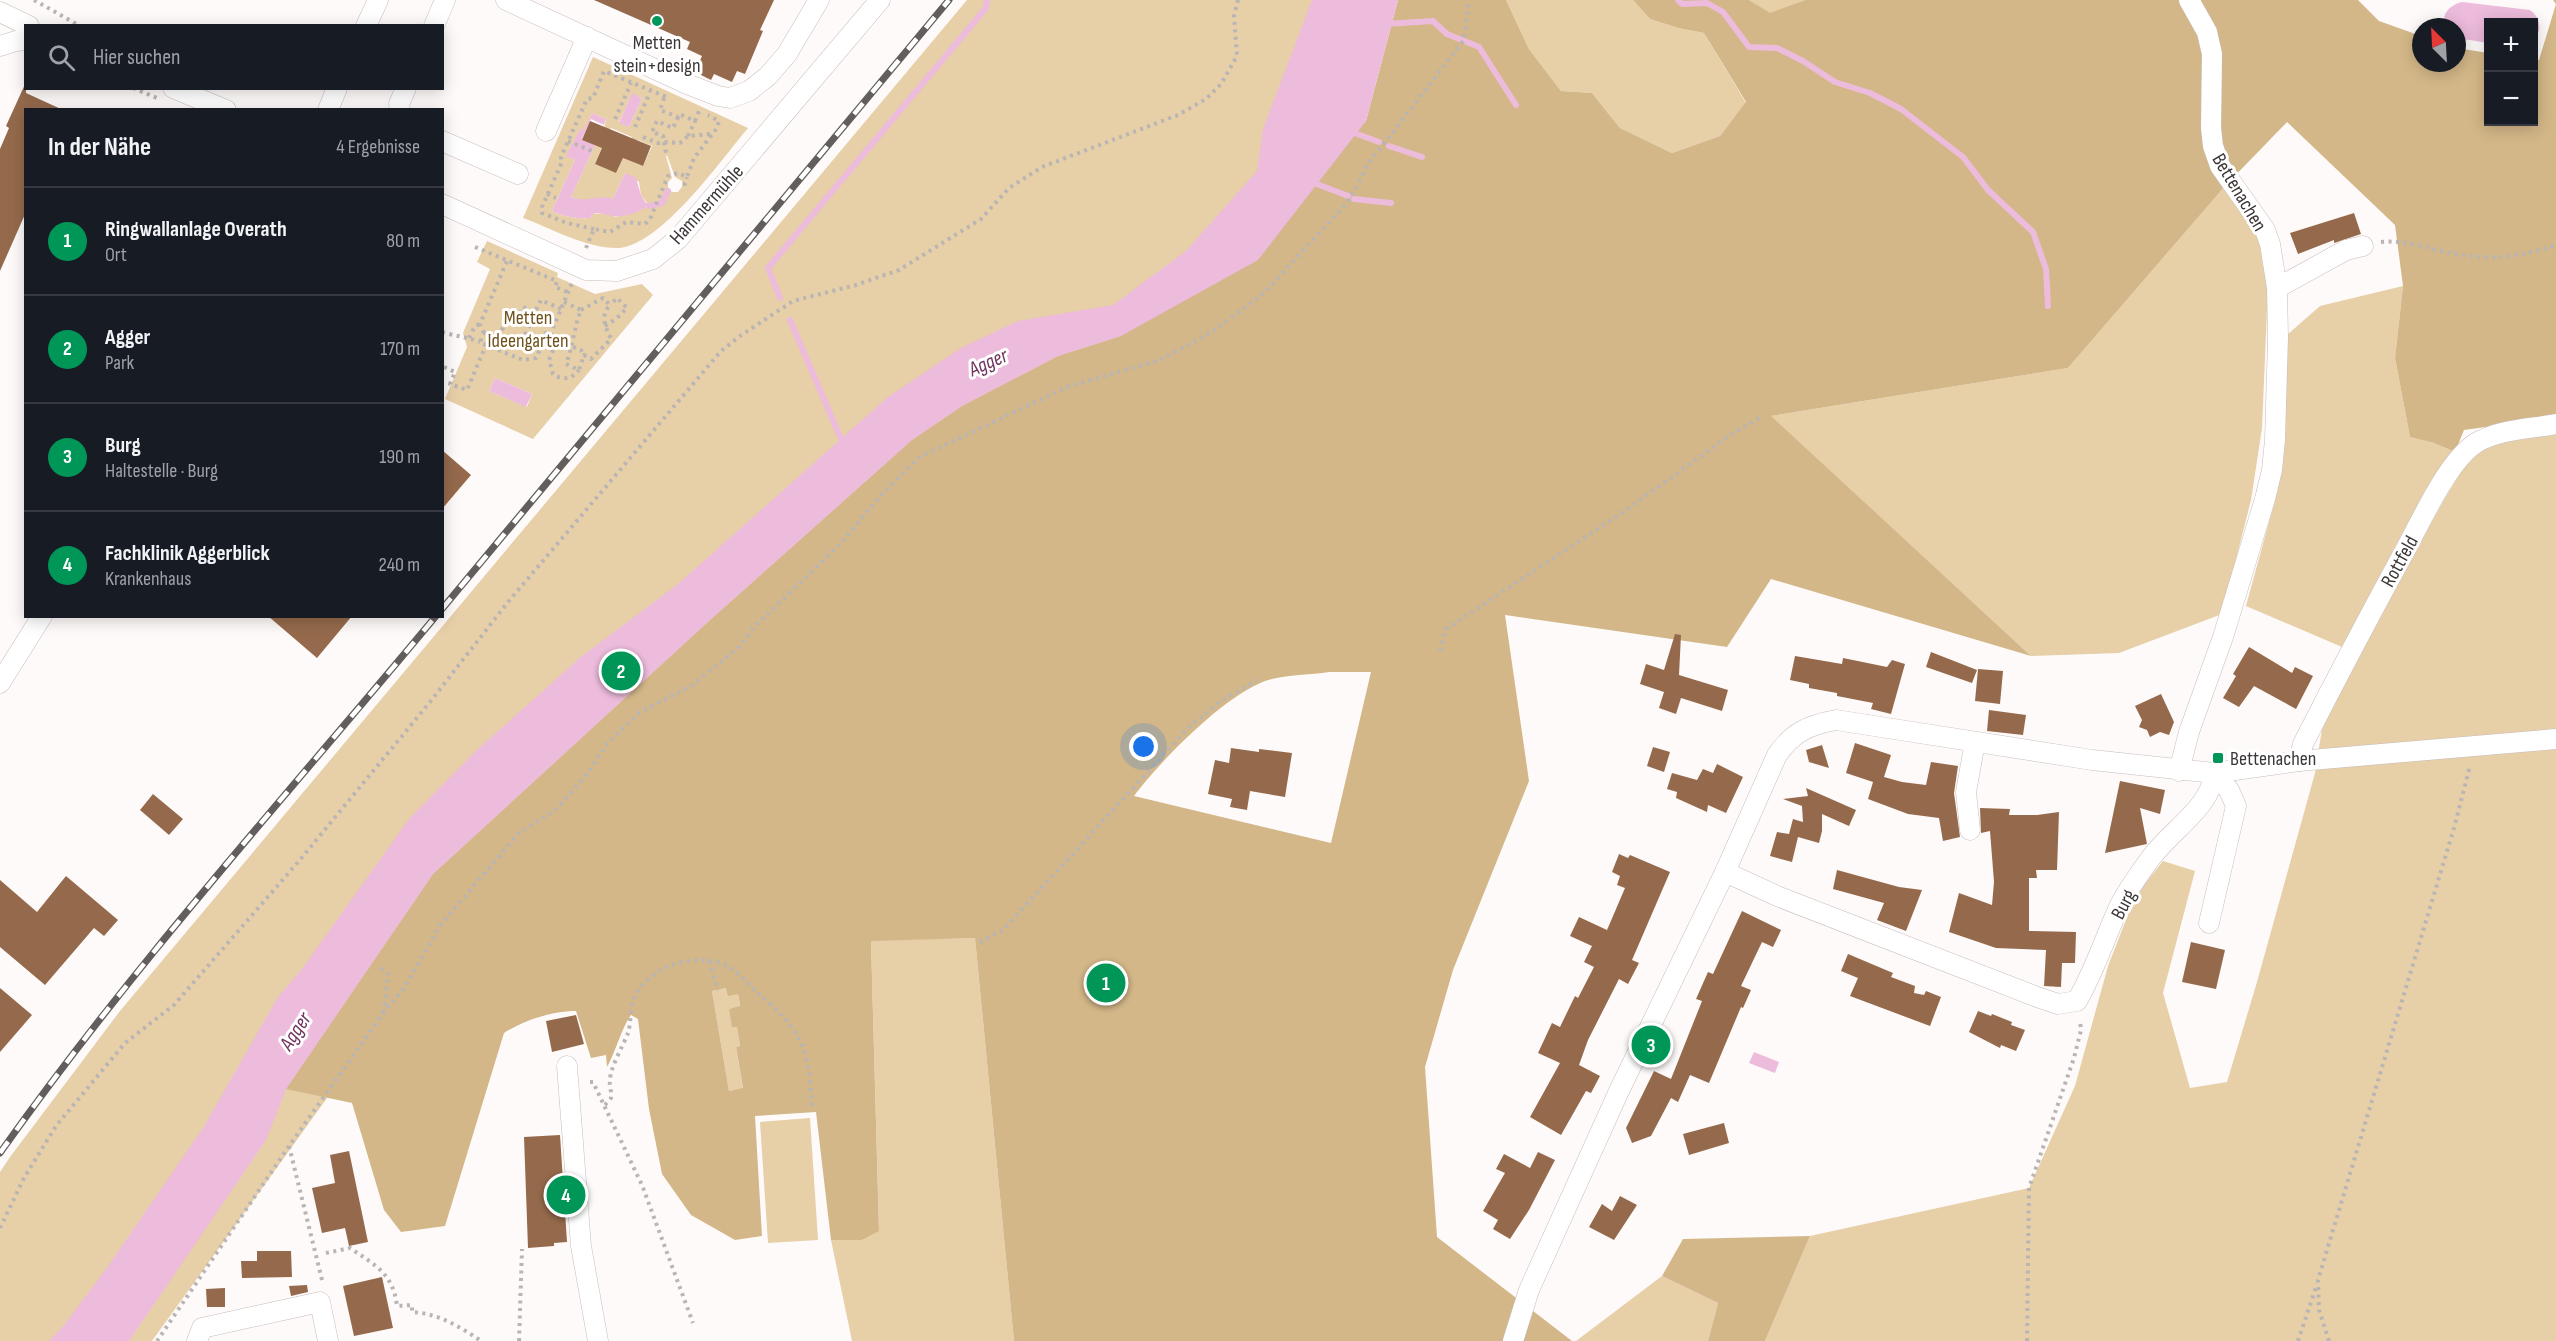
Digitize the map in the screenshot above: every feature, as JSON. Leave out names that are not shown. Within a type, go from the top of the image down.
[{"type":"street","points":[[367,24],[378,0]]},
{"type":"street","points":[[435,24],[445,0]]},
{"type":"street","points":[[506,0],[687,84],[718,96],[730,98],[749,91],[768,76],[787,54],[819,0]]},
{"type":"street","name":"Hammermühle","points":[[444,205],[586,270],[617,271],[653,259],[678,239],[880,0]]},
{"type":"street","name":"Bettenachen","points":[[2179,771],[2188,732],[2223,637],[2272,470],[2278,337],[2277,288],[2265,230],[2231,184],[2213,146],[2211,128],[2212,54],[2207,32],[2189,0]]},
{"type":"street","points":[[0,12],[25,24]]},
{"type":"street","points":[[546,131],[587,37]]},
{"type":"street","points":[[0,46],[24,40]]},
{"type":"street","points":[[178,90],[221,108]]},
{"type":"street","points":[[329,108],[336,90]]},
{"type":"street","points":[[400,108],[405,90]]},
{"type":"street","points":[[444,142],[518,174]]},
{"type":"street","points":[[2277,288],[2346,250],[2362,246]]},
{"type":"street","name":"Rottfeld","points":[[2299,761],[2303,744],[2352,646],[2437,492],[2459,459],[2474,444],[2492,435],[2556,424]]},
{"type":"street","points":[[0,683],[41,618]]},
{"type":"street","points":[[1513,1341],[1529,1290],[1619,1091],[1725,872],[1777,755],[1787,741],[1798,732],[1814,724],[1836,720],[2179,771],[2214,773],[2299,761],[2556,739]]},
{"type":"street","points":[[1970,830],[1966,792],[1975,742]]},
{"type":"street","points":[[2209,923],[2236,806],[2229,790],[2214,773]]},
{"type":"street","name":"Burg","points":[[2077,1001],[2088,982],[2121,903],[2151,857],[2207,797],[2213,785],[2214,773]]},
{"type":"street","points":[[1725,872],[1777,896],[2040,998],[2058,1004],[2077,1001]]},
{"type":"street","points":[[567,1066],[581,1246],[598,1341]]},
{"type":"street","points":[[197,1341],[202,1328],[320,1302],[328,1341]]},
{"type":"path","points":[[34,0],[77,24]]},
{"type":"path","points":[[0,1228],[24,1178],[56,1126],[125,1043],[174,1005],[299,861],[430,702],[508,602],[721,351],[793,301],[856,285],[899,270],[981,219],[1009,188],[1042,167],[1179,115],[1206,99],[1221,84],[1237,56],[1234,16],[1238,0]]},
{"type":"path","points":[[157,1341],[289,1146],[384,1012],[404,988],[441,924],[519,833],[555,810],[589,772],[604,746],[639,712],[691,686],[740,646],[753,628],[842,542],[880,496],[920,457],[1067,387],[1160,360],[1213,331],[1264,293],[1346,204],[1359,185],[1368,164],[1464,40],[1469,0]]},
{"type":"path","points":[[677,102],[604,71],[593,98],[587,99],[571,142],[561,157],[562,162],[542,213],[567,223],[610,232],[626,222],[645,224],[650,219],[668,176],[678,173],[687,177]]},
{"type":"path","points":[[615,119],[632,83]]},
{"type":"path","points":[[634,127],[650,92]]},
{"type":"path","points":[[664,98],[660,110],[678,117]]},
{"type":"path","points":[[643,137],[658,143],[680,143],[688,136],[699,111],[702,112]]},
{"type":"path","points":[[666,153],[663,136],[652,132],[657,121],[673,128],[679,114],[695,121]]},
{"type":"path","points":[[683,184],[685,184],[694,158],[718,125]]},
{"type":"path","points":[[688,136],[711,134]]},
{"type":"path","points":[[571,142],[592,151]]},
{"type":"path","points":[[548,194],[556,198]]},
{"type":"path","points":[[579,266],[594,229]]},
{"type":"path","points":[[2362,246],[2387,242],[2407,243],[2471,256],[2508,258],[2556,245]]},
{"type":"path","points":[[475,247],[557,281],[555,287],[568,292]]},
{"type":"path","points":[[470,338],[475,326],[480,324],[507,261]]},
{"type":"path","points":[[579,370],[566,364],[573,346],[576,321],[581,310],[603,298],[610,305]]},
{"type":"path","points":[[573,346],[591,359],[596,357],[610,339],[605,326],[605,311],[617,298],[627,308],[605,326]]},
{"type":"path","points":[[519,315],[523,307],[535,312],[541,300],[561,309]]},
{"type":"path","points":[[550,335],[564,302],[581,310]]},
{"type":"path","points":[[480,324],[484,333],[494,337],[503,327],[509,312],[531,321],[525,335],[554,348],[549,360],[553,374],[561,379],[568,378],[579,370],[584,355]]},
{"type":"path","points":[[444,333],[461,339],[470,338],[522,360],[536,358],[546,333],[554,337],[551,346]]},
{"type":"path","points":[[480,342],[484,333]]},
{"type":"path","points":[[444,367],[455,372],[450,384],[467,390],[486,345]]},
{"type":"path","points":[[1440,651],[1446,630],[1629,508],[1730,435],[1761,417]]},
{"type":"path","points":[[980,942],[1003,930],[1188,728],[1221,701],[1257,680]]},
{"type":"path","points":[[2298,1341],[2454,828],[2469,770],[2471,747]]},
{"type":"path","points":[[709,961],[718,990]]},
{"type":"path","points":[[605,1105],[611,1098],[610,1077],[622,1052],[633,1002],[640,988],[653,974],[670,967],[686,962],[709,961],[729,967],[789,1023],[802,1045],[809,1072],[812,1110]]},
{"type":"path","points":[[381,968],[388,974],[384,1012]]},
{"type":"path","points":[[2027,1341],[2029,1188],[2074,1058],[2081,1030],[2077,1001]]},
{"type":"path","points":[[588,1092],[590,1080],[605,1105],[642,1185],[693,1323]]},
{"type":"path","points":[[289,1146],[323,1283],[320,1302]]},
{"type":"path","points":[[326,1253],[350,1248],[389,1278],[395,1292],[397,1306],[412,1305],[412,1312],[428,1314],[449,1322],[481,1341]]},
{"type":"path","points":[[519,1341],[522,1249]]},
{"type":"path","points":[[2318,1280],[2319,1310],[2329,1341]]},
{"type":"green space","points":[[967,0],[1378,0],[1320,180],[353,1062],[152,1341],[0,1341],[0,1172],[10,1157],[120,1011]]},
{"type":"green space","points":[[1506,0],[1633,0],[1650,19],[1704,33],[1746,103],[1720,136],[1672,153],[1620,128],[1592,93],[1561,91],[1529,49]]},
{"type":"green space","points":[[1749,0],[1805,0],[1770,14]]},
{"type":"green space","points":[[593,57],[748,128],[689,199],[653,232],[635,243],[619,248],[595,245],[570,238],[523,218]],"holes":[[[632,94],[642,98],[629,127],[619,122]],[[592,113],[606,119],[604,129],[609,131],[611,128],[632,137],[631,141],[636,143],[638,140],[652,146],[643,166],[623,158],[616,173],[595,164],[603,145],[595,145],[571,197],[584,201],[613,199],[625,173],[639,182],[641,195],[647,203],[642,209],[614,217],[609,213],[592,214],[591,218],[571,217],[552,211],[575,160],[567,156],[580,129],[584,131]],[[666,156],[675,177],[682,181],[682,187],[678,192],[672,192],[668,188],[668,182],[672,178]]]},
{"type":"green space","points":[[2226,185],[2257,235],[2266,260],[2268,286],[2262,428],[2251,500],[2222,614],[2119,653],[2031,656],[1770,416],[2068,368]]},
{"type":"green space","name":"Metten Ideengarten","points":[[487,241],[558,273],[557,277],[595,294],[642,284],[653,295],[533,439],[445,399],[467,347],[463,333],[490,269],[477,262]],"holes":[[[495,378],[532,394],[527,407],[489,391]]]},
{"type":"green space","points":[[2403,286],[2395,358],[2410,437],[2434,443],[2455,452],[2426,489],[2342,647],[2246,606],[2277,493],[2284,437],[2287,335],[2320,306]]},
{"type":"green space","points":[[2556,433],[2556,1341],[1765,1341],[1810,1236],[2029,1188],[2075,1086],[2108,966],[2129,912],[2144,885],[2163,861],[2195,871],[2163,993],[2190,1088],[2227,1082],[2315,773],[2322,729],[2360,652],[2445,498],[2468,461],[2488,447],[2503,442]]},
{"type":"green space","points":[[975,938],[1014,1341],[852,1341],[831,1240],[862,1240],[879,1230],[871,940]]},
{"type":"green space","points":[[726,988],[738,994],[740,1007],[729,1009],[737,1026],[740,1046],[736,1047],[743,1089],[729,1091],[712,991]]},
{"type":"green space","points":[[810,1118],[818,1240],[768,1243],[760,1122]]},
{"type":"green space","points":[[1662,1276],[1718,1303],[1708,1341],[1576,1341]]},
{"type":"shaded area","points":[[1398,0],[1506,0],[1529,49],[1561,91],[1592,93],[1620,128],[1672,153],[1720,136],[1746,102],[1704,33],[1650,19],[1633,0],[1749,0],[1770,13],[1805,0],[2358,0],[2379,21],[2412,33],[2412,72],[2466,72],[2466,49],[2484,52],[2484,126],[2538,126],[2538,60],[2556,4],[2556,417],[2464,430],[2455,452],[2434,443],[2410,437],[2395,358],[2403,286],[2395,225],[2287,122],[2226,185],[2068,368],[1771,416],[2031,656],[1771,579],[1727,647],[1505,615],[1529,781],[1453,970],[1425,1067],[1437,1237],[1572,1341],[1014,1341],[975,938],[871,941],[879,1231],[862,1240],[831,1240],[816,1112],[755,1116],[762,1236],[735,1240],[691,1215],[662,1174],[649,1109],[638,1019],[631,1015],[607,1067],[606,1055],[591,1058],[576,1011],[539,1017],[504,1033],[445,1226],[401,1232],[384,1210],[352,1103],[286,1089],[433,874],[709,621],[912,440],[962,406],[1058,356],[1121,336],[1366,121]],"holes":[[[1329,672],[1371,672],[1331,843],[1134,796],[1160,765],[1194,731],[1231,700],[1249,689],[1265,681],[1288,676]],[[726,988],[728,996],[738,994],[740,1006],[729,1009],[732,1027],[737,1027],[740,1046],[736,1047],[743,1088],[729,1091],[712,991]]]},
{"type":"shaded area","points":[[1810,1236],[1765,1341],[1708,1341],[1718,1303],[1662,1276],[1683,1239]]},
{"type":"water","points":[[1312,0],[1398,0],[1366,121],[1258,260],[1121,336],[1058,356],[962,406],[912,440],[709,621],[433,874],[286,1089],[266,1140],[129,1341],[49,1341],[65,1324],[106,1269],[203,1128],[278,997],[302,969],[409,819],[478,749],[582,656],[678,584],[888,397],[961,348],[1018,321],[1113,305],[1186,251],[1257,171],[1263,129]]},
{"type":"water","points":[[2462,2],[2530,10],[2537,18],[2484,18],[2484,42],[2466,39],[2466,18],[2444,18],[2447,11]]},
{"type":"water","points":[[632,93],[642,98],[629,127],[619,123]]},
{"type":"water","points":[[592,113],[606,119],[604,125],[591,119],[582,139],[595,145],[571,197],[613,199],[625,173],[636,178],[641,195],[646,203],[651,204],[650,208],[646,207],[624,216],[610,216],[609,213],[608,215],[592,214],[591,218],[571,217],[552,211],[575,160],[566,156],[580,129],[584,130]]},
{"type":"water","points":[[495,378],[532,394],[526,407],[489,391]]},
{"type":"water","points":[[1754,1052],[1779,1062],[1775,1073],[1749,1063]]},
{"type":"building","points":[[594,0],[774,0],[760,30],[763,31],[745,74],[737,71],[732,82],[714,74],[711,80],[695,72],[702,56],[687,49],[690,42]]},
{"type":"building","points":[[24,86],[26,93],[59,108],[24,108],[24,217],[0,271],[0,149],[9,128],[6,126]]},
{"type":"building","points":[[590,121],[651,146],[643,166],[623,158],[616,173],[595,164],[602,148],[582,140]]},
{"type":"building","points":[[2354,213],[2361,234],[2334,243],[2334,240],[2298,254],[2290,233]]},
{"type":"building","points":[[444,452],[471,475],[444,507]]},
{"type":"building","points":[[270,618],[350,618],[317,658]]},
{"type":"building","points":[[1675,634],[1681,635],[1679,675],[1728,690],[1722,711],[1681,698],[1676,714],[1659,708],[1664,692],[1640,684],[1646,664],[1664,670]]},
{"type":"building","points":[[2249,647],[2292,673],[2295,667],[2313,676],[2296,709],[2254,686],[2239,707],[2223,698],[2236,676],[2233,674]]},
{"type":"building","points":[[1931,652],[1977,670],[1972,683],[1926,667]]},
{"type":"building","points":[[1795,656],[1842,664],[1843,658],[1887,667],[1892,660],[1905,664],[1891,714],[1871,709],[1873,703],[1837,696],[1837,693],[1809,688],[1809,684],[1790,680]]},
{"type":"building","points":[[1978,669],[2003,671],[2000,704],[1975,701]]},
{"type":"building","points":[[2161,694],[2174,722],[2169,735],[2160,732],[2150,737],[2147,730],[2139,727],[2142,720],[2135,706]]},
{"type":"building","points":[[1989,710],[2026,715],[2023,735],[1987,731]]},
{"type":"building","points":[[1855,743],[1891,755],[1884,777],[1902,782],[1926,785],[1931,762],[1958,766],[1954,793],[1960,837],[1943,841],[1939,818],[1908,814],[1868,799],[1873,782],[1846,773]]},
{"type":"building","points":[[1822,745],[1829,768],[1809,762],[1806,750]]},
{"type":"building","points":[[1653,747],[1670,752],[1664,772],[1647,766]]},
{"type":"building","points":[[1231,748],[1292,753],[1285,797],[1250,791],[1247,810],[1230,807],[1232,799],[1208,794],[1215,760],[1229,763]]},
{"type":"building","points":[[1717,764],[1743,777],[1726,813],[1708,805],[1707,812],[1676,798],[1677,792],[1667,789],[1672,773],[1697,780],[1703,769],[1713,773]]},
{"type":"building","points":[[2120,781],[2165,790],[2160,814],[2140,808],[2147,844],[2105,853]]},
{"type":"building","points":[[1806,788],[1856,810],[1849,826],[1822,814],[1819,843],[1798,837],[1792,862],[1770,856],[1777,832],[1789,834],[1793,819],[1803,822],[1802,806],[1783,799],[1808,796]]},
{"type":"building","points":[[153,794],[183,819],[169,835],[140,810]]},
{"type":"building","points":[[1980,808],[2010,809],[2009,815],[2059,812],[2057,870],[2036,870],[2037,878],[2029,878],[2029,931],[2076,932],[2075,963],[2062,963],[2061,987],[2044,986],[2046,950],[1996,948],[1949,932],[1959,893],[1992,905],[1994,882],[1990,831],[1981,833]]},
{"type":"building","points":[[1619,854],[1628,858],[1630,855],[1670,872],[1632,960],[1639,963],[1628,984],[1619,979],[1588,1040],[1579,1065],[1600,1076],[1591,1093],[1586,1091],[1561,1135],[1530,1117],[1560,1063],[1538,1053],[1552,1023],[1560,1027],[1575,996],[1578,998],[1594,967],[1584,962],[1592,946],[1570,936],[1579,917],[1607,930],[1625,888],[1617,885],[1620,876],[1612,872]]},
{"type":"building","points":[[1837,870],[1899,887],[1922,890],[1906,931],[1877,920],[1884,903],[1833,889]]},
{"type":"building","points":[[66,876],[118,920],[104,936],[94,928],[45,985],[0,947],[0,880],[37,912]]},
{"type":"building","points":[[1742,911],[1781,930],[1773,947],[1762,942],[1741,986],[1751,990],[1743,1008],[1741,1007],[1709,1083],[1690,1075],[1678,1102],[1671,1098],[1651,1136],[1632,1143],[1626,1128],[1654,1071],[1671,1079],[1702,1001],[1696,999],[1708,972],[1713,974]]},
{"type":"building","points":[[2191,942],[2225,950],[2216,989],[2182,982]]},
{"type":"building","points":[[1848,954],[1893,973],[1891,977],[1915,986],[1914,993],[1924,995],[1926,991],[1941,997],[1930,1026],[1850,996],[1858,978],[1841,971]]},
{"type":"building","points":[[0,988],[32,1015],[0,1052]]},
{"type":"building","points":[[1978,1011],[2012,1022],[2011,1025],[2025,1030],[2016,1051],[2001,1045],[2000,1048],[1969,1032]]},
{"type":"building","points":[[576,1015],[584,1044],[552,1052],[546,1021]]},
{"type":"building","points":[[1724,1123],[1729,1143],[1689,1155],[1683,1134]]},
{"type":"building","points":[[560,1135],[567,1242],[554,1243],[554,1246],[528,1248],[524,1137]]},
{"type":"building","points":[[349,1151],[368,1242],[349,1246],[345,1228],[322,1233],[312,1188],[335,1183],[330,1155]]},
{"type":"building","points":[[1538,1152],[1555,1160],[1529,1210],[1510,1239],[1493,1229],[1498,1220],[1483,1211],[1505,1173],[1496,1169],[1504,1154],[1530,1168]]},
{"type":"building","points":[[1620,1196],[1637,1205],[1614,1240],[1589,1227],[1602,1204],[1612,1211]]},
{"type":"building","points":[[257,1251],[291,1251],[292,1277],[242,1278],[241,1261],[257,1261]]},
{"type":"building","points":[[382,1277],[393,1328],[354,1336],[343,1286]]},
{"type":"building","points":[[307,1285],[308,1292],[291,1296],[289,1286]]},
{"type":"building","points":[[225,1288],[225,1307],[207,1307],[206,1289]]},
{"type":"waterway","points":[[780,298],[768,268],[986,8],[987,0]]},
{"type":"waterway","points":[[1678,0],[1682,4],[1707,3],[1723,12],[1749,47],[1777,48],[1803,61],[1835,82],[1870,93],[1901,109],[1963,157],[1988,190],[2033,232],[2046,269],[2048,306]]},
{"type":"waterway","points":[[1385,24],[1433,21],[1447,34],[1479,47],[1516,105]]},
{"type":"waterway","points":[[1349,131],[1379,142]]},
{"type":"waterway","points":[[1389,146],[1422,157]]},
{"type":"waterway","points":[[1309,181],[1348,196]]},
{"type":"waterway","points":[[650,206],[662,203],[668,191]]},
{"type":"waterway","points":[[1354,199],[1391,203]]},
{"type":"waterway","points":[[790,320],[844,446]]},
{"type":"railway","points":[[444,607],[949,0]]},
{"type":"railway","points":[[0,1153],[51,1083],[158,947],[434,618]]},
{"type":"place","name":"Metten stein+design","points":[[657,21]]},
{"type":"place","name":"Agger","points":[[621,671]]},
{"type":"place","name":"Bettenachen","points":[[2218,758]]},
{"type":"place","name":"Ringwallanlage Overath","points":[[1106,983]]},
{"type":"place","name":"Burg","points":[[1651,1045]]},
{"type":"place","name":"Fachklinik Aggerblick","points":[[566,1195]]}]
